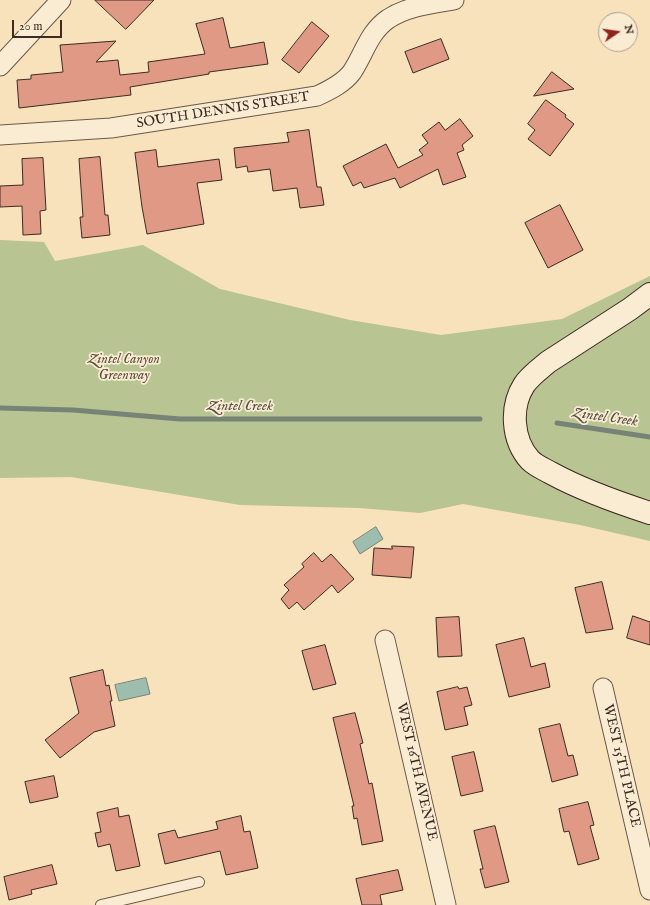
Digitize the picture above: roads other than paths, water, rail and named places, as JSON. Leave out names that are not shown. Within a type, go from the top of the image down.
[{"type":"street","points":[[0,66],[61,0]]},
{"type":"street","name":"SOUTH DENNIS STREET","points":[[0,135],[111,128],[317,96],[342,82],[351,73],[367,43],[376,30],[387,20],[400,12],[417,6],[454,0]]},
{"type":"street","points":[[650,294],[630,309],[548,362],[538,371],[525,385],[519,396],[514,424],[522,448],[530,460],[538,466],[565,481],[598,495],[650,513]]},
{"type":"street","name":"WEST 16TH AVENUE","points":[[385,640],[446,905]]},
{"type":"street","name":"WEST 15TH PLACE","points":[[603,688],[650,890]]},
{"type":"lane","points":[[101,905],[199,882]]},
{"type":"waterway","name":"Zintel Creek","points":[[0,408],[73,410],[180,419],[480,419]]},
{"type":"waterway","name":"Zintel Creek","points":[[557,423],[650,437]]},
{"type":"park label","name":"Zintel Canyon Greenway","points":[[124,368]]}]
